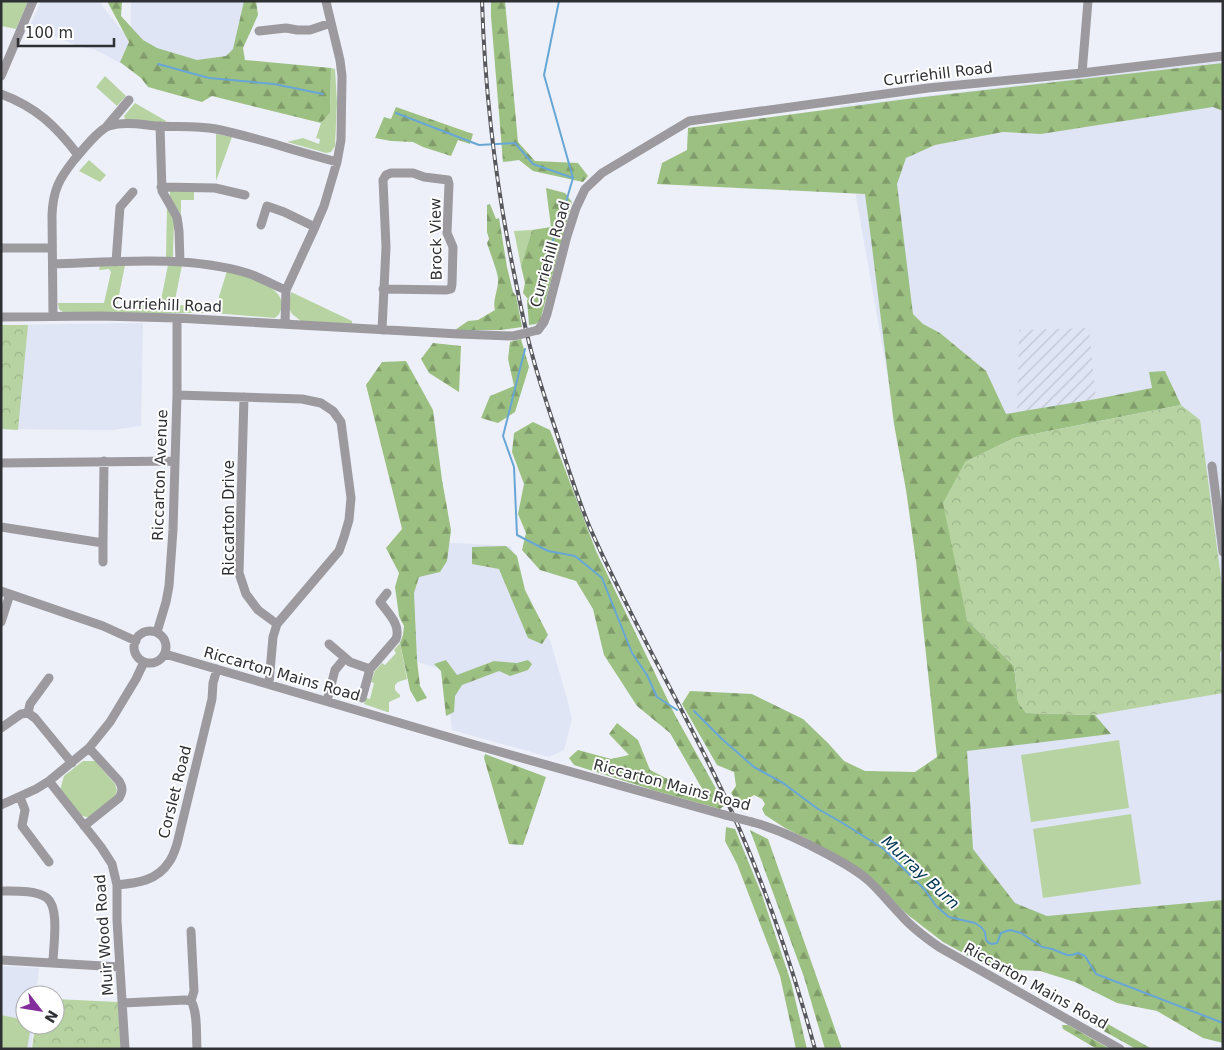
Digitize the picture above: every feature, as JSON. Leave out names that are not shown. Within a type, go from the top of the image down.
[{"type":"street","points":[[1,76],[4,63],[33,1]]},
{"type":"street","points":[[285,324],[286,290],[328,194],[338,162],[341,140],[342,76],[326,1]]},
{"type":"street","points":[[1082,73],[1088,1]]},
{"type":"street","points":[[259,31],[286,28],[310,30],[331,23]]},
{"type":"street","name":"Curriehill Road","points":[[1,317],[177,318],[513,336],[538,330],[544,322],[567,236],[576,208],[585,189],[602,173],[684,124],[698,120],[928,88],[1082,73],[1223,56]]},
{"type":"street","points":[[1,94],[33,109],[54,125],[78,156]]},
{"type":"street","points":[[53,316],[52,200],[56,188],[78,156],[94,137],[108,126],[129,100]]},
{"type":"street","points":[[108,126],[130,124],[214,129],[236,133],[338,162]]},
{"type":"street","points":[[160,126],[161,187],[177,217],[180,261]]},
{"type":"street","name":"Brock View","points":[[392,173],[413,173],[424,177],[448,180],[447,234],[453,247],[452,284],[450,289],[383,289],[386,247],[383,180],[386,175],[392,173]]},
{"type":"street","points":[[161,187],[215,188],[244,195]]},
{"type":"street","points":[[116,262],[120,207],[133,192]]},
{"type":"street","points":[[260,225],[267,206],[315,227]]},
{"type":"street","points":[[1,248],[52,248]]},
{"type":"street","points":[[53,264],[180,261],[216,265],[249,273],[286,290]]},
{"type":"street","points":[[382,330],[383,289]]},
{"type":"street","name":"Riccarton Avenue","points":[[157,632],[169,586],[173,530],[177,318]]},
{"type":"street","points":[[177,395],[302,399],[321,403],[333,411],[341,422],[351,498],[349,520],[339,551],[277,624],[272,637],[269,683]]},
{"type":"street","name":"Riccarton Drive","points":[[244,397],[239,573],[246,594],[258,610],[277,624]]},
{"type":"street","points":[[103,562],[104,461]]},
{"type":"street","points":[[1,463],[174,461]]},
{"type":"street","points":[[1212,466],[1223,552]]},
{"type":"street","points":[[1,528],[104,543]]},
{"type":"street","points":[[1,622],[5,593],[103,626],[136,641]]},
{"type":"street","points":[[362,698],[370,670],[398,635],[396,624],[380,602],[387,593]]},
{"type":"street","points":[[157,632],[166,644],[165,654],[158,661],[144,662],[137,655],[136,641],[142,634],[157,632]]},
{"type":"street","points":[[329,644],[354,664],[370,670]]},
{"type":"street","name":"Riccarton Mains Road","points":[[165,654],[507,754],[767,826],[794,836],[842,862],[868,880],[902,917],[939,948],[1120,1049]]},
{"type":"street","points":[[327,701],[335,670],[345,658]]},
{"type":"street","points":[[1,805],[49,781],[89,748],[110,722],[136,680],[144,662]]},
{"type":"street","name":"Corslet Road","points":[[117,885],[140,883],[158,875],[170,862],[180,835],[212,699],[217,669]]},
{"type":"street","points":[[28,713],[30,704],[50,678]]},
{"type":"street","points":[[1,728],[21,714],[28,713],[35,718],[72,763]]},
{"type":"street","points":[[84,826],[119,798],[122,792],[119,781],[89,748]]},
{"type":"street","name":"Muir Wood Road","points":[[49,781],[112,864],[117,885],[117,920],[125,1049]]},
{"type":"street","points":[[20,797],[25,810],[22,826],[49,862]]},
{"type":"street","points":[[1,890],[39,894],[47,898],[52,904],[55,913],[53,962]]},
{"type":"street","points":[[189,937],[194,990],[190,1001]]},
{"type":"street","points":[[1,960],[120,967]]},
{"type":"street","points":[[123,1003],[190,1001],[194,1006],[195,1012],[197,1049]]},
{"type":"shaded area","points":[[41,1],[103,1],[101,4],[128,38],[129,47],[144,76],[94,49],[80,47],[30,26]]},
{"type":"shaded area","points":[[131,1],[251,1],[233,75],[159,51],[131,35]]},
{"type":"shaded area","points":[[1223,61],[1223,1024],[987,939],[840,106]]},
{"type":"shaded area","points":[[143,323],[141,426],[112,430],[1,429],[1,325]]},
{"type":"shaded area","points":[[1089,328],[1096,399],[1017,413],[1019,330]]},
{"type":"shaded area","points":[[419,541],[511,546],[527,615],[550,640],[568,702],[572,719],[564,750],[549,757],[452,730],[444,670],[411,660],[399,603]]},
{"type":"shaded area","points":[[1,966],[39,968],[37,985],[15,985],[15,1035],[32,1035],[31,1049],[1,1049]]},
{"type":"green space","points":[[1,1],[28,1],[16,29],[1,26]]},
{"type":"green space","points":[[107,1],[122,1],[121,16],[143,40],[157,48],[197,60],[226,56],[233,49],[244,1],[256,1],[258,15],[243,48],[245,60],[331,68],[330,113],[321,123],[212,96],[202,102],[148,87],[141,78],[120,62],[129,42]]},
{"type":"green space","points":[[491,1],[505,1],[518,142],[535,161],[578,163],[588,176],[583,182],[533,171],[519,160],[503,162]]},
{"type":"green space","points":[[1223,63],[1223,111],[1213,107],[1041,134],[1003,132],[935,145],[906,158],[897,184],[913,314],[923,324],[940,333],[986,371],[1006,414],[1152,388],[1149,372],[1165,371],[1181,405],[1014,438],[965,462],[967,620],[1014,666],[1018,702],[1026,713],[1095,715],[1111,734],[967,751],[973,849],[1015,903],[1047,916],[1223,900],[1223,1043],[1203,1038],[1157,1011],[1117,1003],[1075,982],[1040,971],[1013,970],[1000,973],[943,942],[908,915],[857,868],[765,815],[762,809],[765,804],[762,799],[754,795],[738,802],[731,793],[736,786],[734,772],[717,765],[682,704],[690,691],[752,694],[803,719],[844,761],[865,771],[915,772],[937,757],[916,561],[894,424],[865,194],[657,184],[662,163],[687,150],[688,128],[907,99]]},
{"type":"green space","points":[[331,68],[335,69],[337,102],[335,146],[331,152],[326,153],[287,142],[303,138],[319,144],[320,139],[316,138],[321,123],[330,113]]},
{"type":"green space","points":[[105,76],[126,96],[117,106],[96,87]]},
{"type":"green space","points":[[135,103],[166,121],[166,123],[125,120],[124,116]]},
{"type":"green space","points":[[396,107],[473,134],[470,144],[458,140],[451,156],[413,142],[375,138],[384,117],[391,119]]},
{"type":"green space","points":[[216,134],[232,137],[216,181]]},
{"type":"green space","points":[[89,160],[106,175],[100,182],[79,171]]},
{"type":"green space","points":[[546,188],[565,193],[572,202],[540,321],[529,325],[528,299],[523,293],[525,283],[521,266],[532,230],[551,227]]},
{"type":"green space","points":[[170,191],[194,191],[194,200],[181,200],[181,214],[170,198]]},
{"type":"green space","points":[[490,204],[496,219],[499,218],[507,267],[513,292],[516,296],[522,327],[500,330],[455,330],[468,321],[478,320],[495,310],[494,302],[498,278],[487,243],[489,239],[487,232],[487,205]]},
{"type":"green space","points":[[167,207],[174,219],[173,257],[166,257]]},
{"type":"green space","points":[[532,230],[521,266],[514,231]]},
{"type":"green space","points":[[125,265],[117,305],[160,305],[168,265],[182,265],[174,305],[216,306],[227,271],[273,289],[282,303],[280,312],[275,318],[213,313],[64,313],[59,309],[58,303],[104,303],[111,272],[109,269],[99,270],[100,266]]},
{"type":"green space","points":[[291,292],[352,321],[352,324],[301,321],[292,314],[289,308]]},
{"type":"green space","points":[[1,325],[28,325],[18,430],[1,429]]},
{"type":"green space","points":[[521,339],[529,367],[515,412],[498,423],[481,418],[490,396],[514,386],[508,359],[510,342]]},
{"type":"green space","points":[[433,343],[461,346],[459,392],[429,373],[421,359]]},
{"type":"green space","points":[[406,361],[433,410],[451,530],[447,561],[440,572],[419,577],[414,593],[420,686],[427,698],[417,702],[410,690],[400,643],[404,626],[399,616],[395,587],[399,573],[386,548],[402,529],[366,385],[382,362]]},
{"type":"green space","points":[[1181,405],[1200,420],[1223,593],[1223,648],[1220,653],[1223,693],[1095,715],[1026,713],[1018,702],[1014,666],[967,620],[943,503],[965,462],[1014,438]]},
{"type":"green space","points":[[533,422],[550,430],[596,551],[675,715],[725,805],[720,809],[574,765],[569,758],[578,750],[611,759],[629,755],[609,734],[617,723],[638,740],[650,770],[697,794],[704,792],[670,733],[637,706],[604,655],[593,609],[576,581],[540,570],[522,550],[526,533],[518,514],[524,484],[512,452],[514,433]]},
{"type":"green space","points":[[506,546],[517,556],[525,590],[548,635],[542,644],[528,638],[499,569],[472,564],[472,547]]},
{"type":"green space","points":[[400,643],[407,679],[395,685],[395,690],[400,697],[389,702],[389,712],[364,704],[366,698],[370,699],[374,683],[371,682],[375,671],[382,663],[385,665],[396,653],[394,650]]},
{"type":"green space","points":[[446,660],[457,675],[494,661],[517,663],[528,660],[532,664],[528,670],[510,676],[499,671],[462,685],[455,696],[454,712],[446,716],[441,671],[434,664]]},
{"type":"green space","points":[[1119,740],[1129,808],[1031,822],[1021,755]]},
{"type":"green space","points":[[485,754],[546,777],[523,845],[509,844],[484,758]]},
{"type":"green space","points":[[83,761],[95,761],[115,784],[117,790],[115,796],[89,817],[84,817],[76,812],[60,790],[64,776]]},
{"type":"green space","points":[[1131,814],[1141,884],[1043,898],[1033,829]]},
{"type":"green space","points":[[726,827],[735,829],[762,895],[791,982],[807,1049],[796,1049],[780,976],[737,864],[725,841]]},
{"type":"green space","points":[[750,830],[768,839],[842,1049],[825,1049],[804,977]]},
{"type":"green space","points":[[65,999],[118,1002],[121,1049],[32,1049],[34,1035],[65,1035]]},
{"type":"green space","points":[[1,1015],[15,1018],[15,1035],[29,1035],[27,1049],[1,1049]]},
{"type":"green space","points":[[1094,1019],[1099,1019],[1152,1049],[1136,1049],[1091,1024]]},
{"type":"green space","points":[[1062,1025],[1068,1025],[1110,1049],[1097,1049],[1063,1029]]},
{"type":"waterway","points":[[544,264],[561,219],[573,178],[544,75],[559,1]]},
{"type":"waterway","points":[[158,64],[209,78],[274,84],[323,94]]},
{"type":"waterway","points":[[396,113],[479,145],[515,143],[533,164],[573,178]]},
{"type":"waterway","name":"Murray Burn","points":[[525,349],[503,436],[514,467],[517,535],[548,551],[575,556],[602,578],[632,653],[647,675],[657,697],[677,710]]},
{"type":"waterway","name":"Murray Burn","points":[[694,711],[754,767],[783,783],[818,809],[884,849],[925,890],[936,906],[949,917],[975,923],[981,927],[989,943],[997,943],[1001,933],[1010,930],[1021,933],[1042,947],[1067,955],[1078,953],[1085,956],[1096,974],[1223,1023]]},
{"type":"railway","points":[[482,1],[492,140],[502,209],[525,326],[544,394],[572,481],[590,528],[619,590],[698,741],[744,839],[783,943],[815,1049]]}]
